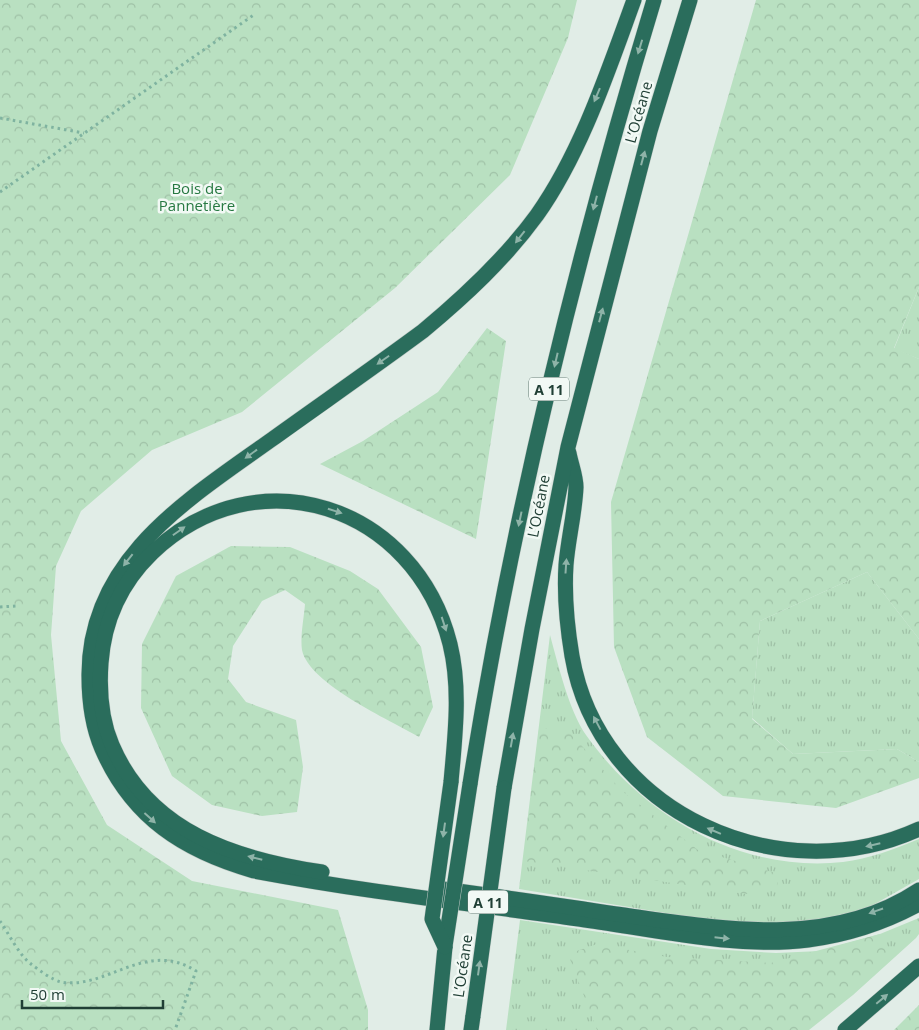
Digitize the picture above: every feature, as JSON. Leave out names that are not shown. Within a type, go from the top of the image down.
[{"type":"highway","points":[[634,0],[613,57],[566,166],[538,213],[507,254],[455,305],[423,331],[190,499],[148,536],[125,563],[106,596],[94,630],[89,663],[89,694],[99,741],[110,766],[128,795],[162,828],[199,852],[254,871],[674,932],[771,942],[837,936],[869,926],[919,904]]},
{"type":"highway","name":"L’Océane","points":[[437,1030],[444,947],[484,700],[510,564],[558,351],[599,190],[654,0]]},
{"type":"highway","name":"L’Océane","points":[[472,1023],[504,788],[532,629],[568,447],[650,131],[690,0]]},
{"type":"highway","points":[[568,447],[576,485],[568,543],[565,597],[572,658],[588,706],[601,731],[631,772],[669,806],[708,829],[757,846],[803,852],[853,849],[901,838],[919,829]]},
{"type":"highway","points":[[444,947],[432,919],[451,782],[456,696],[454,669],[445,628],[436,604],[420,576],[405,558],[370,527],[342,513],[298,503],[275,502],[234,506],[197,519],[162,544],[131,576],[116,602],[102,643],[99,688],[106,731],[116,754],[140,791],[175,824],[214,844],[243,855],[319,872],[735,928],[789,930],[824,927],[882,909],[919,890]]},
{"type":"highway","points":[[845,1030],[919,966]]},
{"type":"path","points":[[0,192],[255,14]]},
{"type":"path","points":[[0,118],[84,133]]},
{"type":"path","points":[[0,607],[16,606]]},
{"type":"path","points":[[0,921],[30,963],[59,982],[81,982],[161,959],[183,963],[196,971],[175,1030]]},
{"type":"green space","name":"Bois de Pannetière","points":[[0,0],[577,0],[568,38],[510,175],[395,288],[242,412],[152,450],[81,511],[56,566],[51,635],[61,741],[107,825],[192,881],[338,910],[368,1010],[368,1030],[0,1030]]},
{"type":"green space","points":[[756,0],[919,0],[919,287],[894,348],[919,359],[919,639],[867,572],[760,621],[752,719],[793,754],[897,749],[919,762],[919,778],[836,808],[723,796],[647,737],[614,647],[611,502]]},
{"type":"green space","points":[[919,287],[919,359],[894,349]]},
{"type":"green space","points":[[487,328],[506,341],[476,539],[320,464],[363,441],[438,392]]},
{"type":"green space","points":[[231,546],[290,547],[350,571],[378,589],[421,647],[433,707],[419,737],[352,700],[319,676],[308,663],[302,650],[305,604],[285,590],[262,601],[233,646],[228,679],[246,702],[296,720],[303,767],[297,812],[262,816],[212,805],[172,776],[141,708],[142,644],[176,576]]},
{"type":"green space","points":[[867,572],[919,639],[919,762],[897,749],[793,754],[752,718],[760,621]]},
{"type":"green space","points":[[550,635],[569,700],[586,735],[636,791],[666,814],[698,833],[732,848],[768,858],[805,863],[843,862],[862,859],[919,839],[919,879],[866,909],[796,924],[702,919],[519,889]]},
{"type":"green space","points":[[566,728],[622,791],[698,850],[779,874],[777,886],[746,894],[524,861],[539,729]]},
{"type":"green space","points":[[919,918],[919,934],[916,938],[853,995],[809,1030],[506,1030],[520,920],[711,949],[776,953],[820,951],[880,934]]},
{"type":"green space","points":[[880,934],[888,950],[855,990],[798,1030],[597,1030],[568,954],[597,944],[667,957],[771,963]]},
{"type":"green space","points":[[919,1005],[919,1030],[894,1030]]}]
